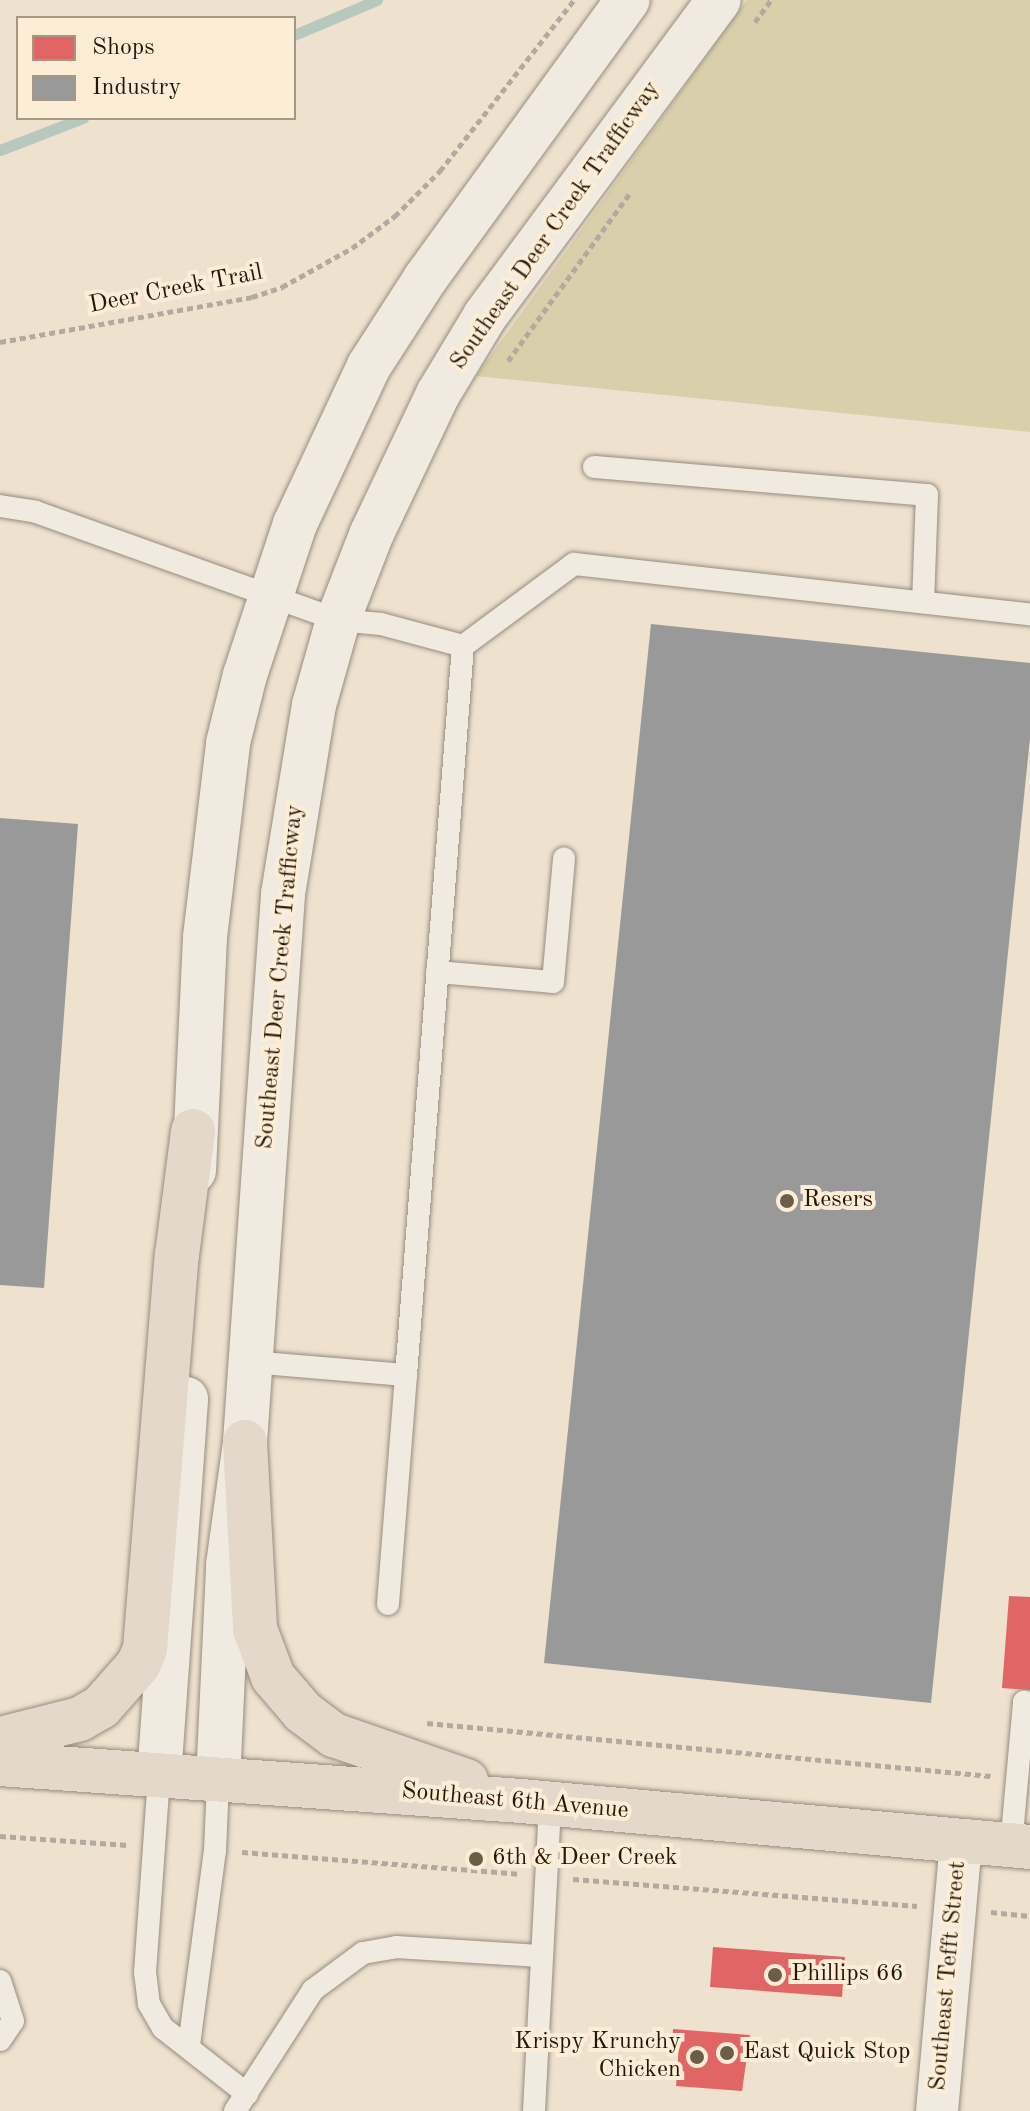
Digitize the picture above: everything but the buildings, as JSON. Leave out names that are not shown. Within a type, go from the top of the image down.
[{"type":"main road","points":[[0,1739],[80,1719],[101,1707],[138,1665],[145,1649],[177,1255],[193,1131]]},
{"type":"main road","points":[[245,1442],[255,1629],[283,1690],[334,1735],[536,1802]]},
{"type":"main road","name":"Southeast 6th Avenue","points":[[0,1764],[536,1802],[1021,1846]]},
{"type":"street","points":[[159,1777],[196,1252],[193,1131],[220,797],[231,729],[269,596],[295,524],[369,366],[425,279],[628,0]]},
{"type":"street","name":"Southeast Deer Creek Trafficway","points":[[218,1781],[228,1565],[245,1442],[283,894],[300,772],[338,620],[402,462],[485,316],[719,0]]},
{"type":"street","name":"Southeast Tefft Street","points":[[937,2111],[961,1842]]},
{"type":"lane","points":[[594,467],[927,495],[923,602]]},
{"type":"lane","points":[[0,506],[36,512],[338,620],[381,624],[463,646]]},
{"type":"lane","points":[[388,1604],[463,646],[574,564],[1030,614]]},
{"type":"lane","points":[[437,972],[553,982],[564,858]]},
{"type":"lane","points":[[250,1362],[406,1375]]},
{"type":"lane","points":[[1021,1846],[1024,1702],[1030,1703]]},
{"type":"lane","points":[[159,1777],[145,1972],[149,2004],[163,2028],[189,2045],[241,2103],[313,1990],[363,1953],[396,1947],[540,1956]]},
{"type":"lane","points":[[189,2045],[215,1851],[218,1781]]},
{"type":"lane","points":[[534,2111],[540,1956],[536,1802]]},
{"type":"lane","points":[[0,1981],[13,2021],[0,2040]]},
{"type":"path","name":"Deer Creek Trail","points":[[0,342],[252,297],[282,287],[352,248],[395,216],[440,171],[574,0]]},
{"type":"path","points":[[747,33],[771,0]]},
{"type":"path","points":[[500,372],[637,183]]},
{"type":"path","points":[[410,1722],[1022,1768]]},
{"type":"shaded area","points":[[747,0],[1030,0],[1030,432],[476,376]]},
{"type":"waterway","points":[[296,34],[377,0]]},
{"type":"waterway","points":[[0,150],[78,120]]},
{"type":"place","name":"Resers","points":[[787,1201]]},
{"type":"place","name":"6th & Deer Creek","points":[[476,1859]]},
{"type":"place","name":"Phillips 66","points":[[775,1975]]},
{"type":"place","name":"East Quick Stop","points":[[727,2053]]},
{"type":"place","name":"Krispy Krunchy Chicken","points":[[697,2057]]}]
